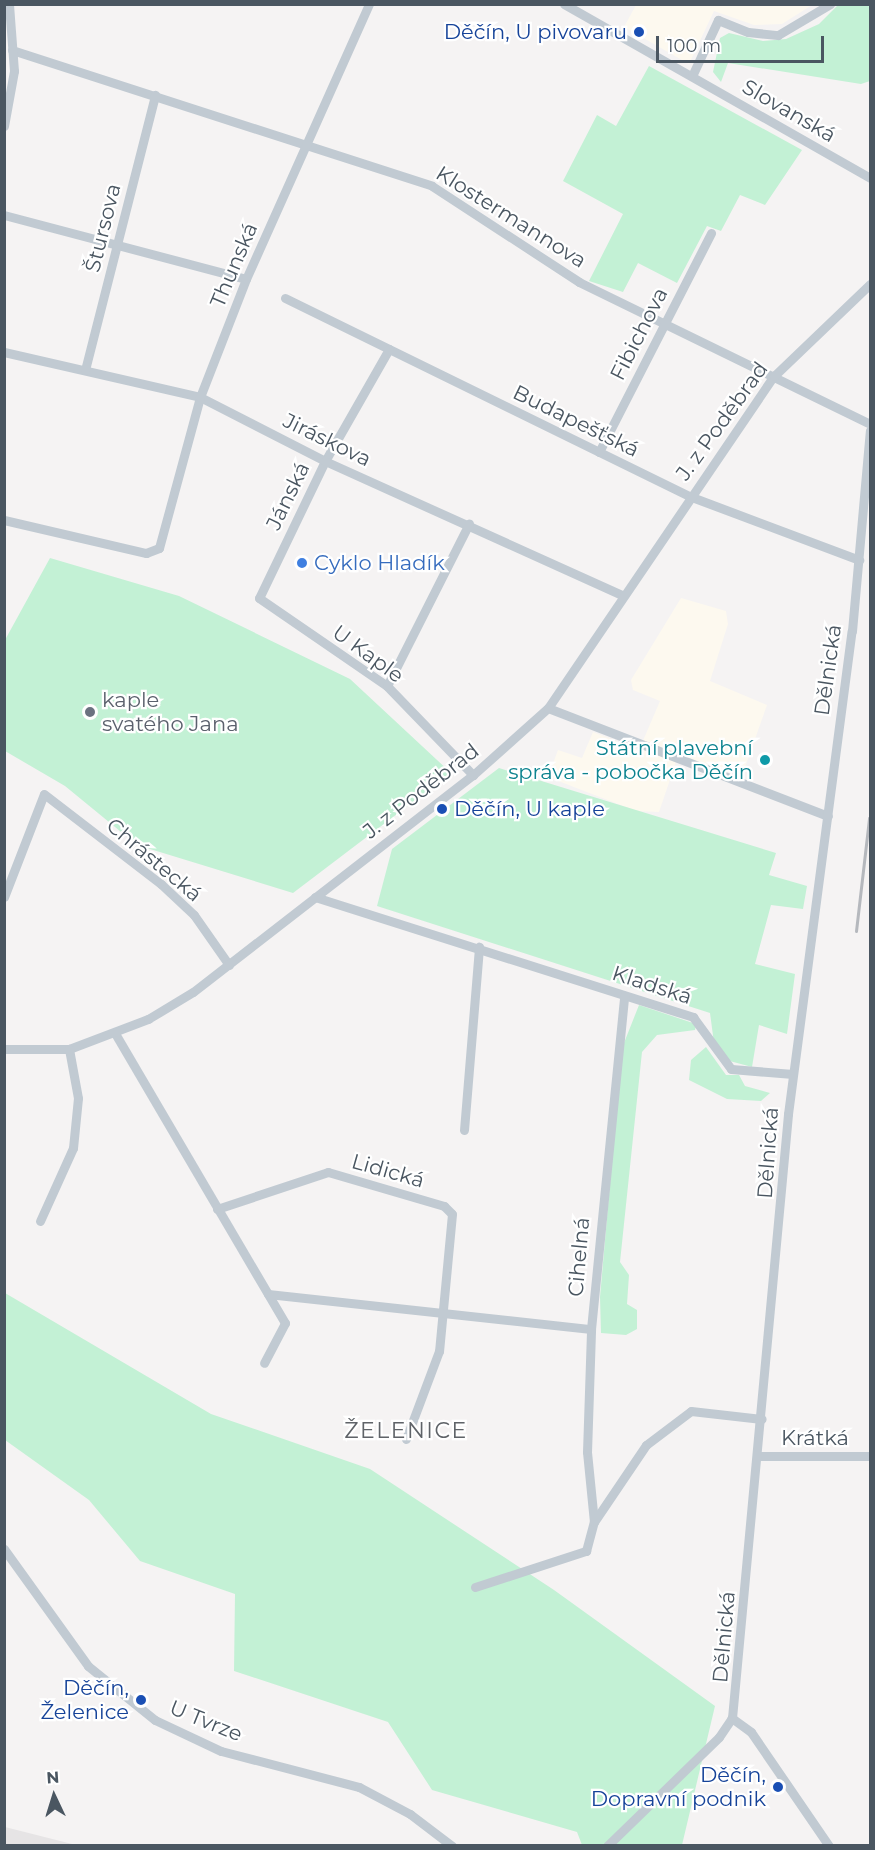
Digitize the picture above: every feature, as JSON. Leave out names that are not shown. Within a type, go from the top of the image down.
[{"type":"street","points":[[5,120],[12,50],[9,4]]},
{"type":"street","name":"Thunská","points":[[4,520],[146,554],[159,548],[200,397],[246,279],[369,4]]},
{"type":"street","points":[[692,76],[718,20],[778,35],[830,4]]},
{"type":"street","name":"Slovanská","points":[[570,6],[870,178]]},
{"type":"street","name":"Klostermannova","points":[[12,50],[432,186],[579,282],[666,322],[870,424]]},
{"type":"street","name":"Štursova","points":[[85,370],[155,95]]},
{"type":"street","points":[[4,215],[246,279]]},
{"type":"street","name":"Fibichova","points":[[599,452],[711,233]]},
{"type":"street","name":"J. z Poděbrad","points":[[4,1049],[69,1049],[116,1035],[229,965],[473,775],[548,708],[689,496],[774,376],[870,284]]},
{"type":"street","name":"Budapešťská","points":[[285,298],[689,496],[859,560]]},
{"type":"street","name":"Jánská","points":[[259,598],[325,461],[389,348]]},
{"type":"street","name":"Jiráskova","points":[[4,352],[200,397],[325,461],[622,595]]},
{"type":"street","name":"Dělnická","points":[[732,1718],[759,1456],[793,1074],[828,816],[859,560],[870,431]]},
{"type":"street","points":[[387,686],[469,524]]},
{"type":"street","name":"U Kaple","points":[[259,598],[387,686],[473,775]]},
{"type":"street","points":[[548,708],[828,816]]},
{"type":"street","name":"Chrástecká","points":[[4,897],[44,794],[161,884],[194,915],[229,965]]},
{"type":"street","name":"Kladská","points":[[315,897],[479,947],[693,1017],[731,1069],[793,1074]]},
{"type":"street","points":[[464,1130],[479,947]]},
{"type":"street","name":"Cihelná","points":[[594,1522],[587,1452],[591,1329],[624,996]]},
{"type":"street","points":[[116,1035],[285,1323],[264,1363]]},
{"type":"street","points":[[40,1221],[74,1148],[78,1098],[69,1049]]},
{"type":"street","name":"Lidická","points":[[217,1209],[328,1172],[444,1206],[452,1214],[444,1314]]},
{"type":"street","points":[[268,1294],[591,1329]]},
{"type":"street","points":[[406,1439],[430,1384],[444,1314]]},
{"type":"street","points":[[475,1587],[586,1551],[594,1522],[646,1445],[691,1411],[762,1419]]},
{"type":"street","name":"Krátká","points":[[759,1456],[870,1456]]},
{"type":"street","name":"U Tvrze","points":[[4,1549],[88,1666],[155,1720],[221,1751],[359,1787],[410,1814],[452,1845]]},
{"type":"street","points":[[608,1845],[719,1737],[732,1718],[751,1732],[829,1845]]},
{"type":"shaded area","points":[[636,5],[812,5],[782,24],[754,25],[714,11],[689,64],[624,27]]},
{"type":"shaded area","points":[[681,598],[726,611],[728,624],[710,681],[767,705],[742,776],[678,756],[659,812],[636,811],[548,777],[558,750],[582,758],[593,732],[639,750],[660,701],[633,690],[631,680]]},
{"type":"shaded area","points":[[5,1827],[76,1845],[5,1845]]},
{"type":"green space","points":[[838,5],[870,5],[870,81],[861,84],[728,63],[721,82],[713,72],[720,38],[729,33],[763,41],[786,39],[819,24]]},
{"type":"green space","points":[[649,66],[802,150],[765,205],[740,195],[721,231],[707,226],[677,283],[638,263],[623,292],[589,281],[623,214],[563,181],[597,115],[616,126]]},
{"type":"green space","points":[[50,558],[179,596],[350,679],[451,773],[293,893],[137,845],[65,786],[5,751],[5,640]]},
{"type":"green space","points":[[499,768],[776,853],[769,875],[807,886],[803,909],[771,905],[755,964],[795,974],[787,1034],[759,1025],[752,1067],[726,1060],[714,1043],[710,1013],[377,906],[392,849]]},
{"type":"green space","points":[[639,1005],[696,1024],[695,1030],[657,1035],[642,1052],[620,1262],[629,1275],[627,1304],[637,1310],[637,1329],[626,1335],[601,1333],[600,1297],[622,1048]]},
{"type":"green space","points":[[706,1047],[726,1075],[739,1075],[745,1086],[770,1093],[761,1101],[727,1099],[689,1080],[691,1060]]},
{"type":"green space","points":[[5,1293],[211,1414],[370,1469],[554,1590],[715,1706],[682,1845],[582,1845],[577,1832],[432,1790],[388,1722],[234,1671],[235,1594],[140,1561],[89,1500],[5,1440]]},
{"type":"railway","points":[[856,931],[869,818]]},
{"type":"place","name":"Děčín, U pivovaru","points":[[639,32]]},
{"type":"place","name":"Cyklo Hladík","points":[[302,563]]},
{"type":"place","name":"kaple svatého Jana","points":[[90,712]]},
{"type":"place","name":"Státní plavební správa - pobočka Děčín","points":[[765,760]]},
{"type":"place","name":"Děčín, U kaple","points":[[442,809]]},
{"type":"place","name":"Děčín, Želenice","points":[[141,1700]]},
{"type":"place","name":"Děčín, Dopravní podnik","points":[[778,1787]]},
{"type":"district","name":"ŽELENICE","points":[[406,1431]]}]
